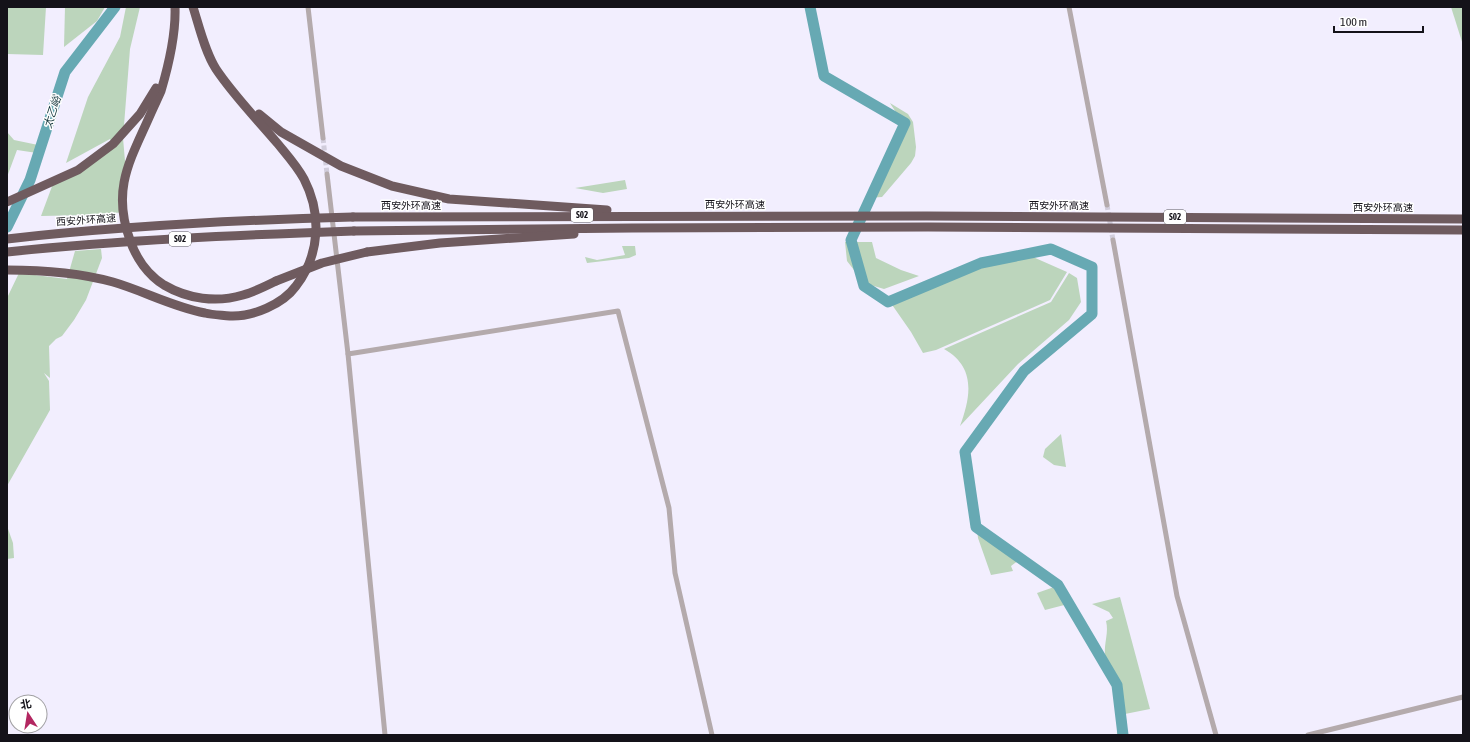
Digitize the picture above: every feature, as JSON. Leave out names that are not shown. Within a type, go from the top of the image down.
[{"type":"highway","points":[[175,7],[176,24],[161,91],[131,156],[123,182],[122,206],[124,224],[133,248],[142,263],[156,280],[174,291],[192,297],[220,300],[244,295],[322,263],[367,252],[440,243],[704,227]]},
{"type":"highway","points":[[7,270],[30,270],[69,274],[112,282],[173,304],[205,313],[233,316],[253,313],[274,304],[291,293],[304,275],[314,251],[316,223],[313,203],[304,180],[293,162],[215,68],[201,34],[193,7]]},
{"type":"highway","points":[[7,202],[78,170],[113,144],[140,114],[156,90],[171,47]]},
{"type":"highway","points":[[233,91],[263,118],[281,132],[299,143],[341,166],[392,186],[449,199],[708,215]]},
{"type":"highway","name":"西安外环高速","points":[[7,239],[47,234],[245,220],[353,217],[810,215],[1463,219]]},
{"type":"highway","name":"S02","points":[[7,252],[50,247],[244,234],[354,231],[704,227],[1463,230]]},
{"type":"street","points":[[308,7],[323,138]]},
{"type":"street","points":[[1069,7],[1107,205]]},
{"type":"street","points":[[327,174],[348,354],[385,735]]},
{"type":"street","points":[[1113,240],[1177,596],[1216,735]]},
{"type":"street","points":[[348,354],[618,312],[669,508],[676,573],[712,735]]},
{"type":"street","points":[[1308,735],[1463,697]]},
{"type":"green space","points":[[7,7],[46,7],[43,55],[7,54]]},
{"type":"green space","points":[[65,7],[105,7],[97,21],[64,47]]},
{"type":"green space","points":[[126,7],[140,7],[130,49],[123,138],[127,184],[126,212],[91,215],[41,216],[54,181],[114,147],[110,139],[66,163],[88,97],[120,37]]},
{"type":"green space","points":[[1451,7],[1463,7],[1463,45]]},
{"type":"green space","points":[[890,103],[908,114],[913,122],[916,147],[915,156],[911,163],[882,197],[867,198],[892,162],[900,142],[901,131],[897,113]]},
{"type":"green space","points":[[7,132],[14,140],[43,146],[37,153],[17,150],[7,177]]},
{"type":"green space","points":[[625,180],[627,189],[603,193],[575,188]]},
{"type":"green space","points":[[845,242],[872,242],[876,258],[901,270],[919,276],[884,289],[864,283],[847,261]]},
{"type":"green space","points":[[622,246],[635,246],[636,255],[629,258],[587,263],[585,257],[597,260],[625,255]]},
{"type":"green space","points":[[101,249],[102,258],[86,300],[62,336],[56,339],[49,346],[50,378],[44,373],[49,381],[50,410],[7,486],[7,298],[19,273],[67,279],[75,251]]},
{"type":"green space","points":[[1012,254],[1033,257],[1067,272],[1050,300],[936,350],[923,353],[911,332],[888,299],[929,289]]},
{"type":"green space","points":[[1069,273],[1077,278],[1081,302],[1069,320],[1018,364],[960,426],[967,404],[968,383],[966,373],[962,364],[944,349],[1051,302]]},
{"type":"green space","points":[[1061,434],[1066,467],[1054,465],[1043,457],[1045,449]]},
{"type":"green space","points":[[7,526],[13,543],[14,558],[7,559]]},
{"type":"green space","points":[[977,529],[1019,560],[1011,566],[1013,571],[991,575],[978,538]]},
{"type":"green space","points":[[1057,586],[1072,603],[1045,610],[1037,593]]},
{"type":"green space","points":[[1120,597],[1150,709],[1125,714],[1127,724],[1126,735],[1117,735],[1120,698],[1119,689],[1107,663],[1105,654],[1107,629],[1106,621],[1113,618],[1109,612],[1092,604]]},
{"type":"waterway","name":"太乙峪","points":[[7,227],[30,180],[65,72],[115,7]]},
{"type":"waterway","points":[[810,7],[824,76],[905,123],[851,240],[864,286],[888,302],[981,263],[1051,249],[1092,267],[1092,314],[1024,371],[965,452],[976,527],[1058,585],[1117,685],[1123,735]]},
{"type":"tunnel","points":[[323,138],[327,174]]},
{"type":"tunnel","points":[[1107,205],[1113,240]]}]
